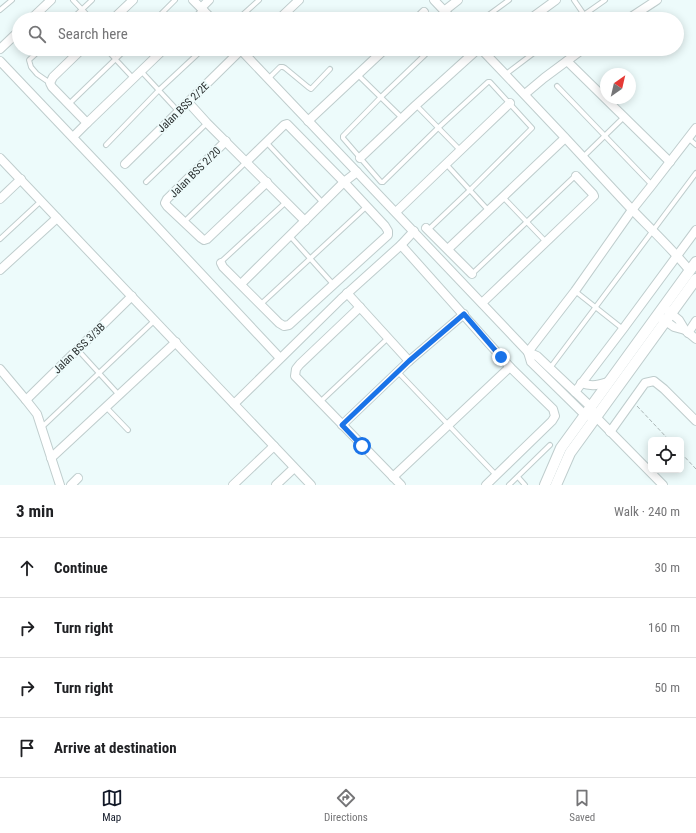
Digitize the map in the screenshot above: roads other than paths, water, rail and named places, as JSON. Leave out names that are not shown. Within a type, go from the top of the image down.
[{"type":"street","points":[[38,12],[51,0]]},
{"type":"street","points":[[120,12],[133,0]]},
{"type":"street","points":[[194,0],[205,12]]},
{"type":"street","points":[[200,12],[209,0]]},
{"type":"street","points":[[286,12],[299,0]]},
{"type":"street","points":[[434,0],[444,10],[458,0]]},
{"type":"street","points":[[540,12],[556,0]]},
{"type":"street","points":[[639,12],[657,0]]},
{"type":"street","points":[[0,49],[12,38]]},
{"type":"street","points":[[75,56],[50,83],[52,87],[87,123]]},
{"type":"street","points":[[73,137],[157,56]]},
{"type":"street","name":"Jalan BSS 2/2E","points":[[124,164],[235,56]]},
{"type":"street","points":[[247,56],[528,352],[538,356],[575,392],[588,411]]},
{"type":"street","points":[[308,120],[378,56]]},
{"type":"street","points":[[360,158],[416,105],[477,56]]},
{"type":"street","points":[[490,56],[632,210],[677,255],[693,275]]},
{"type":"street","points":[[525,94],[574,56]]},
{"type":"street","points":[[0,61],[280,358]]},
{"type":"street","points":[[567,61],[670,162]]},
{"type":"street","points":[[188,102],[305,221]]},
{"type":"street","points":[[396,212],[510,103]]},
{"type":"street","points":[[221,263],[223,267],[279,323],[284,326],[289,325],[388,235],[388,231],[385,226],[367,206],[287,124],[284,125],[246,162]]},
{"type":"street","points":[[528,352],[575,291],[632,210],[696,128]]},
{"type":"street","points":[[448,249],[565,138]]},
{"type":"street","name":"Jalan BSS 2/20","points":[[184,223],[167,206],[165,203],[167,199],[226,141]]},
{"type":"street","points":[[0,158],[311,485]]},
{"type":"street","points":[[240,284],[344,182],[357,172]]},
{"type":"street","points":[[482,303],[594,196],[594,194],[576,176]]},
{"type":"street","points":[[0,199],[20,179]]},
{"type":"street","points":[[184,223],[204,240],[267,182]]},
{"type":"street","points":[[0,270],[57,218]]},
{"type":"street","points":[[427,229],[472,274]]},
{"type":"street","points":[[575,392],[696,230]]},
{"type":"street","points":[[234,404],[347,293],[414,231]]},
{"type":"street","points":[[400,245],[464,314],[510,367],[553,409],[555,416],[552,421],[486,485]]},
{"type":"street","points":[[556,485],[570,453],[693,275],[696,262]]},
{"type":"street","points":[[347,293],[409,361]]},
{"type":"street","name":"Jalan BSS 3/3B","points":[[26,400],[132,296]]},
{"type":"street","points":[[360,307],[300,364],[296,369],[296,376],[401,485]]},
{"type":"street","points":[[342,425],[409,361],[464,314]]},
{"type":"street","points":[[665,314],[680,320],[686,332],[696,339]]},
{"type":"street","points":[[545,485],[561,448],[610,381],[665,314]]},
{"type":"street","points":[[686,332],[696,321]]},
{"type":"street","points":[[51,458],[176,342]]},
{"type":"street","points":[[528,352],[531,362],[596,417],[663,485]]},
{"type":"street","points":[[393,477],[510,367]]},
{"type":"street","points":[[0,369],[37,414],[60,485]]},
{"type":"street","points":[[582,384],[594,386],[610,381]]},
{"type":"street","points":[[610,432],[646,383],[654,381],[696,421]]},
{"type":"street","points":[[233,485],[274,446]]},
{"type":"street","points":[[276,485],[294,468]]},
{"type":"street","points":[[71,485],[78,478]]},
{"type":"lane","points":[[0,10],[12,0]]},
{"type":"lane","points":[[73,0],[82,10],[92,0]]},
{"type":"lane","points":[[163,12],[175,0]]},
{"type":"lane","points":[[246,12],[259,0]]},
{"type":"lane","points":[[493,12],[509,0]]},
{"type":"lane","points":[[574,0],[583,12]]},
{"type":"lane","points":[[587,12],[605,0]]},
{"type":"lane","points":[[33,56],[29,60],[31,67],[37,74],[50,83]]},
{"type":"lane","points":[[112,56],[133,78]]},
{"type":"lane","points":[[69,104],[120,56]]},
{"type":"lane","points":[[106,145],[159,90],[195,56]]},
{"type":"lane","points":[[424,56],[343,136],[343,138],[381,182],[383,182],[488,82],[490,82],[532,128],[470,190],[427,229]]},
{"type":"lane","points":[[506,74],[530,56]]},
{"type":"lane","points":[[268,79],[280,67],[283,67],[311,88],[330,69]]},
{"type":"lane","points":[[141,71],[178,111]]},
{"type":"lane","points":[[358,75],[403,118]]},
{"type":"lane","points":[[557,86],[652,185]]},
{"type":"lane","points":[[416,105],[460,150]]},
{"type":"lane","points":[[583,157],[624,116]]},
{"type":"lane","points":[[146,182],[207,123]]},
{"type":"lane","points":[[688,138],[696,145]]},
{"type":"lane","points":[[266,142],[323,203]]},
{"type":"lane","points":[[184,223],[246,162]]},
{"type":"lane","points":[[446,164],[488,210]]},
{"type":"lane","points":[[550,368],[696,173]]},
{"type":"lane","points":[[472,274],[526,221],[576,176]]},
{"type":"lane","points":[[502,197],[546,242]]},
{"type":"lane","points":[[0,239],[41,201]]},
{"type":"lane","points":[[221,263],[286,202]]},
{"type":"lane","points":[[261,304],[367,206]]},
{"type":"lane","points":[[290,236],[333,284]]},
{"type":"lane","points":[[575,291],[623,329]]},
{"type":"lane","points":[[41,428],[155,320]]},
{"type":"lane","points":[[320,402],[388,338]]},
{"type":"lane","points":[[78,350],[120,395]]},
{"type":"lane","points":[[398,372],[496,475]]},
{"type":"lane","points":[[106,407],[128,430]]},
{"type":"lane","points":[[509,485],[550,445]]},
{"type":"lane","points":[[518,477],[524,485]]}]
